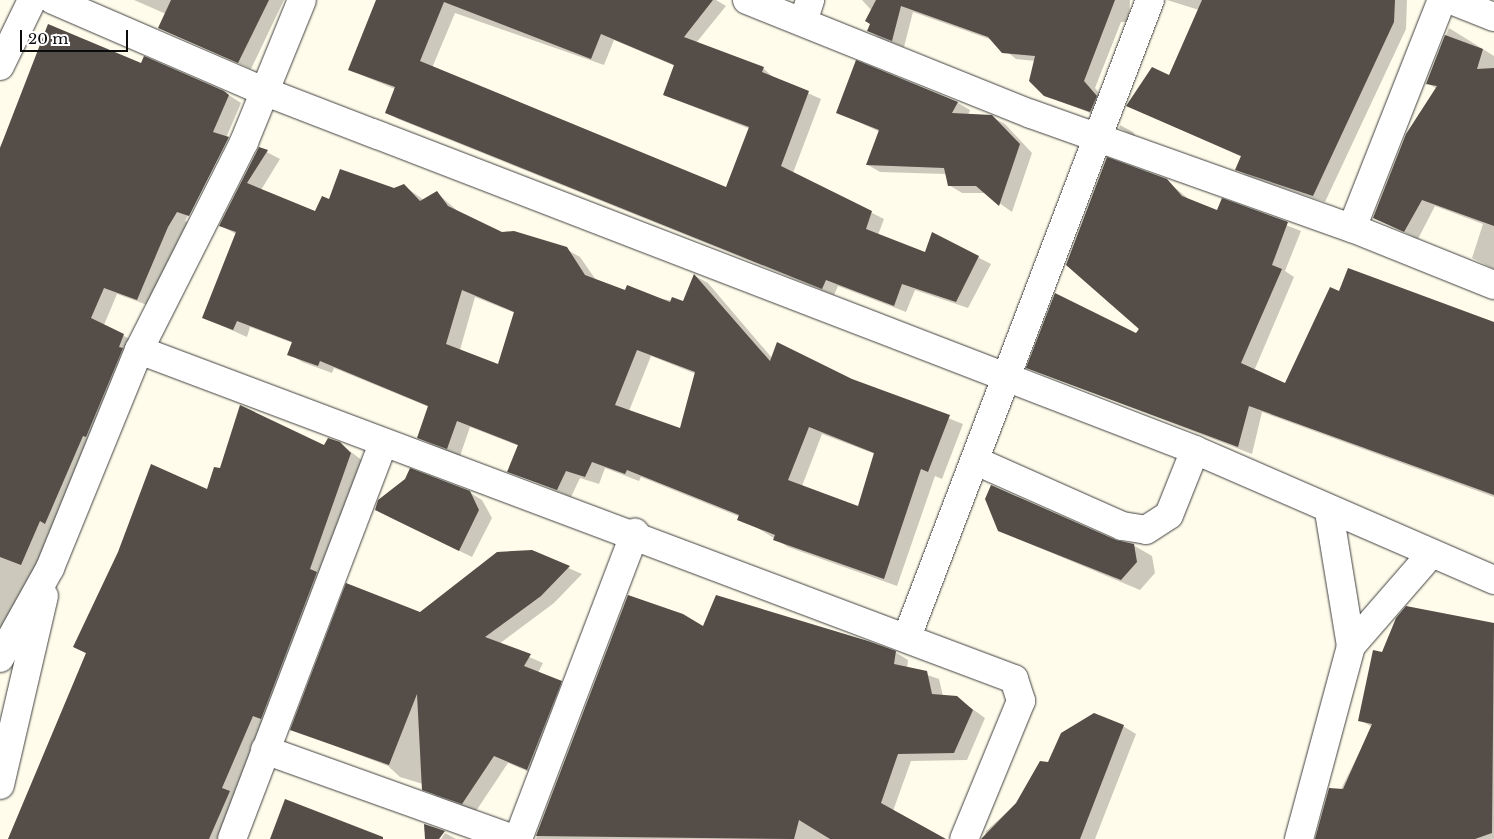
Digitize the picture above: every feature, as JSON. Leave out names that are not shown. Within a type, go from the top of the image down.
[{"type":"street","points":[[0,66],[32,0]]},
{"type":"street","points":[[53,0],[266,92],[1004,380],[1195,450],[1329,511],[1494,580]]},
{"type":"street","points":[[0,658],[50,568],[139,350],[266,92],[302,0]]},
{"type":"street","points":[[747,0],[807,11],[1098,137],[1352,228],[1494,285]]},
{"type":"street","points":[[907,637],[976,461],[1004,380],[1150,0]]},
{"type":"street","points":[[1352,228],[1442,0]]},
{"type":"street","points":[[1451,0],[1494,17]]},
{"type":"street","points":[[139,350],[383,444],[635,533],[1014,680],[1019,686],[1022,702],[964,839]]},
{"type":"street","points":[[232,839],[383,444]]},
{"type":"street","points":[[976,461],[1122,526],[1146,530],[1169,515],[1195,450]]},
{"type":"street","points":[[1300,839],[1350,646],[1329,511]]},
{"type":"street","points":[[518,839],[635,533]]},
{"type":"street","points":[[1350,646],[1431,554]]},
{"type":"street","points":[[0,785],[50,568]]},
{"type":"street","points":[[265,750],[513,839]]},
{"type":"building","points":[[171,0],[269,0],[238,63],[158,28]]},
{"type":"building","points":[[376,0],[713,0],[684,37],[764,67],[762,72],[809,91],[781,166],[872,211],[866,229],[925,252],[932,232],[979,256],[956,302],[902,284],[894,306],[826,280],[822,289],[385,113],[395,87],[348,70]],"holes":[[[444,2],[591,59],[601,34],[674,65],[663,95],[749,127],[726,187],[420,61]]]},
{"type":"building","points":[[876,0],[1115,0],[1084,81],[1097,96],[1090,112],[1044,96],[1029,81],[1035,56],[1002,53],[988,37],[901,6],[892,41],[867,31],[870,24],[865,21]]},
{"type":"building","points":[[1202,0],[1395,0],[1394,22],[1313,196],[1235,170],[1241,156],[1126,106],[1152,67],[1169,75]]},
{"type":"building","points":[[48,24],[141,63],[144,56],[224,91],[229,95],[213,132],[229,137],[189,216],[177,212],[168,227],[137,300],[104,288],[91,318],[124,334],[119,347],[123,348],[86,437],[83,436],[45,524],[40,521],[21,565],[0,557],[0,148]]},
{"type":"building","points":[[1445,35],[1483,49],[1477,69],[1494,68],[1494,226],[1422,200],[1404,232],[1373,218],[1406,134],[1437,86],[1426,84]]},
{"type":"building","points":[[856,60],[958,102],[952,113],[992,115],[1020,144],[999,206],[976,186],[948,186],[944,168],[866,165],[879,130],[836,113]]},
{"type":"building","points":[[259,147],[268,150],[247,183],[315,211],[322,196],[329,199],[340,169],[394,188],[404,184],[420,201],[437,191],[448,206],[502,232],[514,231],[567,247],[585,275],[625,290],[627,285],[670,302],[672,297],[683,301],[694,274],[770,361],[777,342],[852,379],[950,415],[928,472],[921,469],[884,579],[773,540],[775,535],[737,520],[739,515],[627,470],[625,474],[592,462],[585,477],[566,471],[557,490],[507,472],[518,445],[457,421],[447,449],[417,438],[428,406],[320,361],[318,366],[287,355],[292,342],[237,321],[233,330],[202,318],[236,232],[219,226]],"holes":[[[462,290],[514,312],[498,364],[446,344]],[[637,350],[695,372],[680,428],[615,405]],[[809,427],[874,453],[858,506],[788,480]]]},
{"type":"building","points":[[1107,157],[1167,179],[1182,196],[1217,210],[1222,198],[1288,222],[1272,265],[1282,269],[1241,363],[1285,383],[1330,287],[1339,291],[1348,268],[1494,322],[1494,495],[1249,406],[1238,447],[1026,368],[1055,293],[1136,333],[1139,329],[1066,265]]},
{"type":"building","points":[[240,405],[324,445],[328,438],[340,442],[351,453],[310,569],[317,572],[261,719],[253,716],[222,788],[230,791],[209,839],[8,839],[86,653],[73,647],[118,552],[151,464],[207,489],[214,467],[220,468]]},
{"type":"building","points":[[410,468],[470,491],[479,510],[459,551],[375,510],[378,500],[405,479]]},
{"type":"building","points":[[991,485],[1116,540],[1134,544],[1137,562],[1121,580],[998,531],[985,499]]},
{"type":"building","points":[[532,550],[570,566],[541,596],[485,637],[531,654],[524,666],[562,681],[527,770],[494,756],[462,804],[422,790],[417,694],[389,765],[290,730],[346,583],[420,612],[497,552]]},
{"type":"building","points":[[628,595],[683,614],[703,626],[716,595],[896,651],[894,664],[927,671],[932,694],[957,696],[973,710],[954,753],[898,754],[881,803],[946,839],[830,839],[799,820],[794,839],[536,836]]},
{"type":"building","points":[[1406,606],[1494,623],[1492,833],[1475,839],[1315,839],[1329,788],[1343,789],[1372,724],[1358,721],[1373,650],[1382,652],[1396,618]]},
{"type":"building","points":[[1094,713],[1124,725],[1080,839],[981,839],[1016,803],[1040,761],[1048,762],[1061,733]]},
{"type":"building","points":[[285,799],[383,837],[383,839],[270,839]]},
{"type":"building","points":[[424,824],[445,831],[439,839],[425,839]]}]
